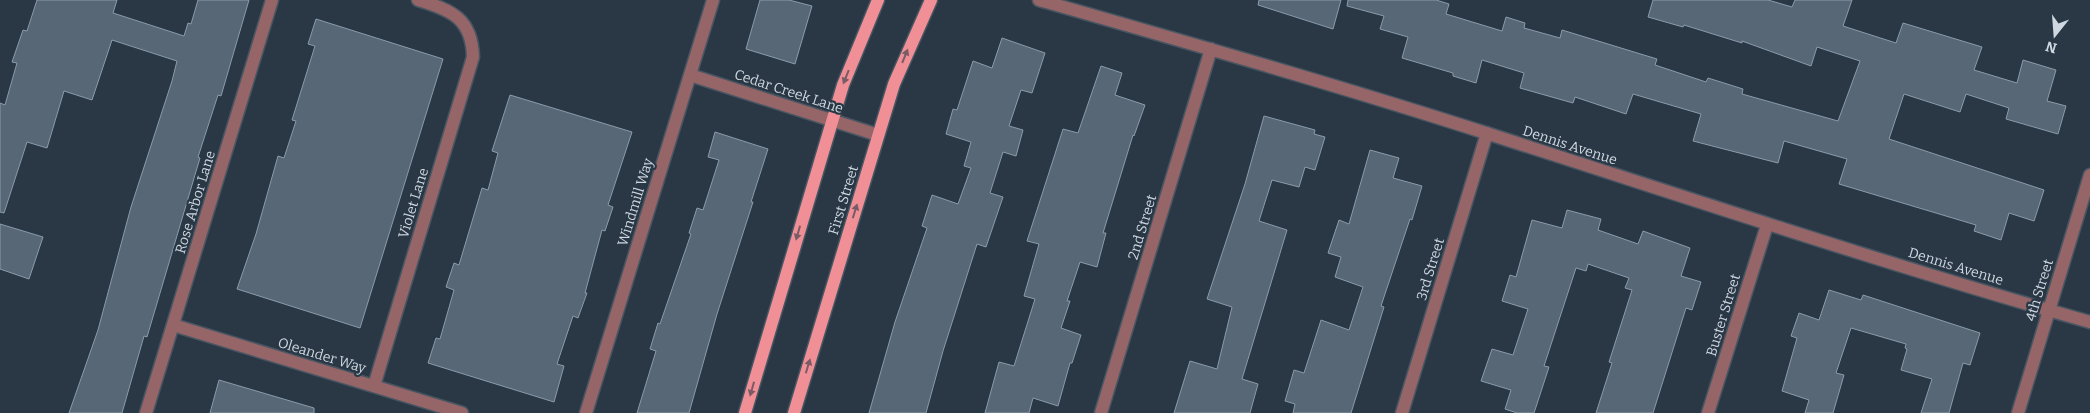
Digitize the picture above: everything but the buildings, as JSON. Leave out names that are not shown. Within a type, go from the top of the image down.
[{"type":"main road","points":[[745,413],[843,85],[878,0]]},
{"type":"main road","name":"First Street","points":[[794,413],[894,84],[931,0]]},
{"type":"street","name":"Rose Arbor Lane","points":[[146,413],[272,0]]},
{"type":"street","name":"Violet Lane","points":[[374,386],[473,57],[472,44],[467,29],[456,14],[418,0]]},
{"type":"street","name":"Windmill Way","points":[[586,413],[713,0]]},
{"type":"street","name":"Dennis Avenue","points":[[1038,0],[1211,49],[1487,133],[1767,225],[2090,322]]},
{"type":"street","name":"2nd Street","points":[[1100,413],[1211,49]]},
{"type":"street","name":"Cedar Creek Lane","points":[[690,75],[878,135]]},
{"type":"street","name":"3rd Street","points":[[1402,413],[1487,133]]},
{"type":"street","name":"4th Street","points":[[2018,413],[2090,175]]},
{"type":"street","name":"Buster Street","points":[[1708,413],[1767,225]]},
{"type":"street","name":"Oleander Way","points":[[173,325],[462,413]]}]
